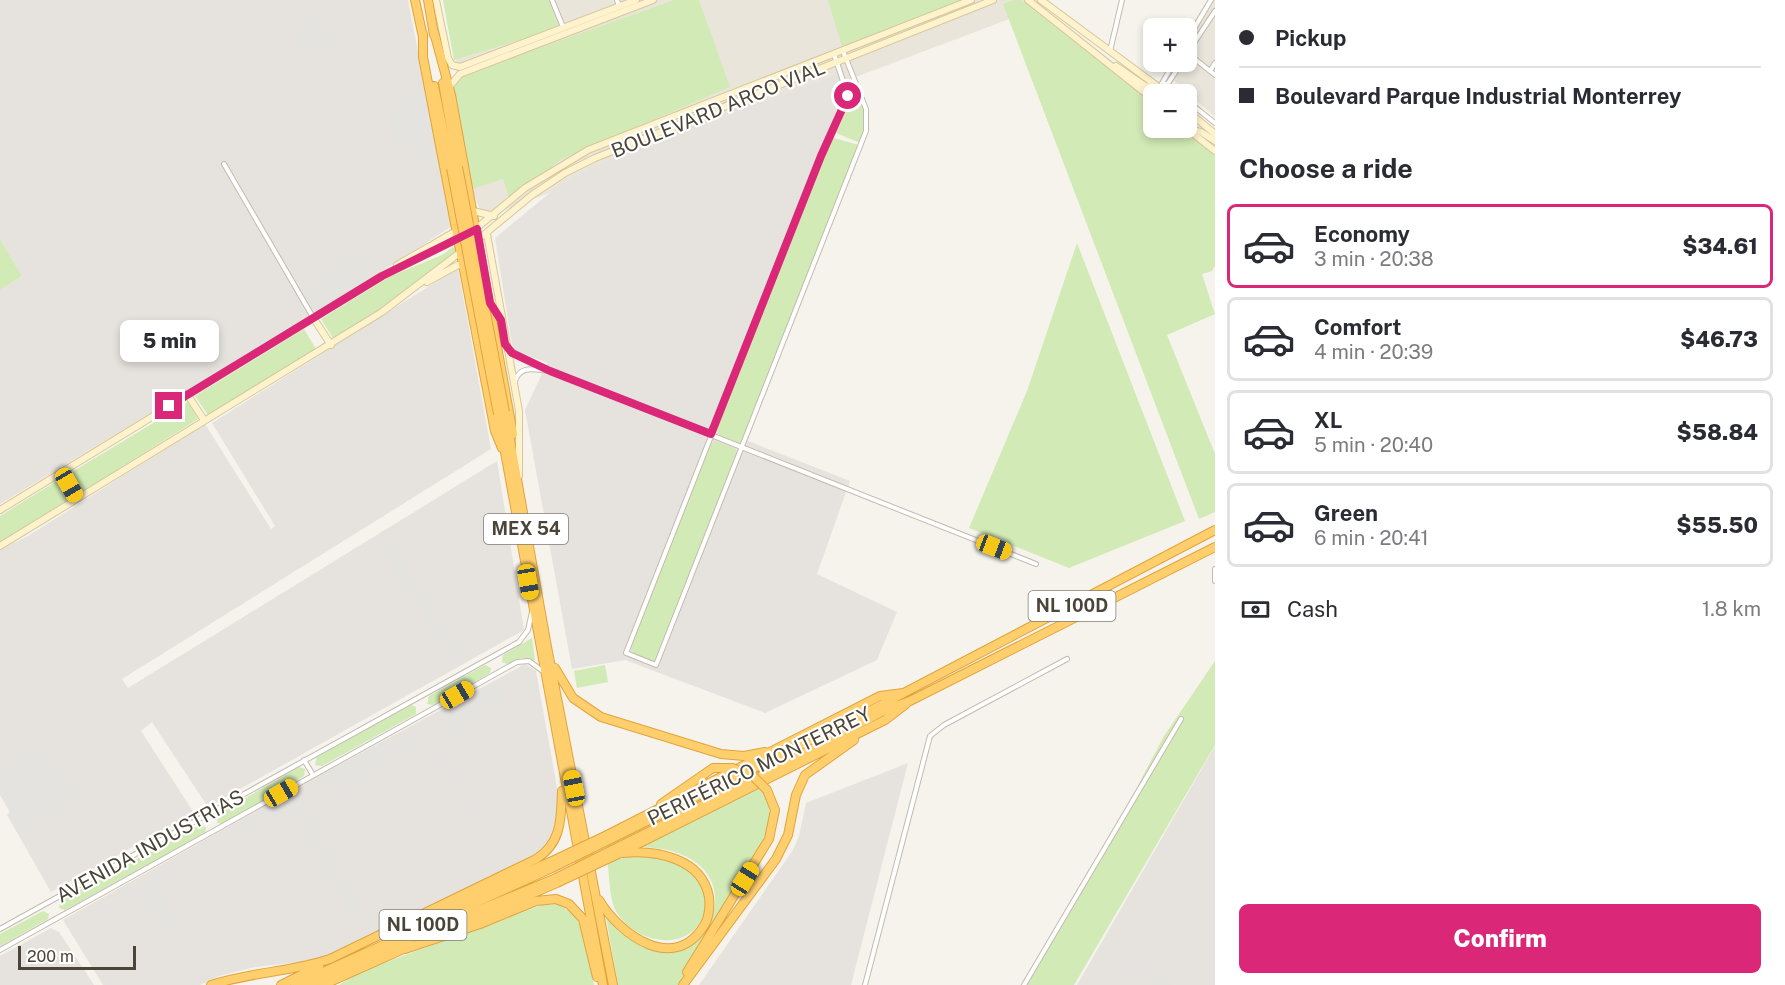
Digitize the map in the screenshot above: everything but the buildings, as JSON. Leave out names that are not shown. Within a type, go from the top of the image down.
[{"type":"highway","name":"MEX 54","points":[[415,0],[455,167]]},
{"type":"highway","name":"MEX 54","points":[[428,0],[455,167],[501,413],[514,462],[613,985]]},
{"type":"highway","points":[[434,32],[451,95],[477,229],[512,421],[514,462]]},
{"type":"highway","points":[[423,34],[423,57],[495,435],[504,452]]},
{"type":"highway","points":[[453,218],[465,217],[473,211]]},
{"type":"highway","points":[[464,267],[466,260],[472,256],[480,258],[483,263]]},
{"type":"highway","name":"MEX 54","points":[[501,413],[504,452],[602,985]]},
{"type":"highway","name":"PERIFÉRICO MONTERREY","points":[[295,985],[551,865],[905,693],[1215,530]]},
{"type":"highway","name":"PERIFÉRICO MONTERREY","points":[[309,985],[376,953],[556,880],[615,853],[887,709],[1215,547]]},
{"type":"highway","points":[[547,646],[560,679],[568,692],[585,709],[601,717],[728,755],[759,754],[793,740]]},
{"type":"highway","points":[[608,837],[880,696],[905,693]]},
{"type":"highway","points":[[615,853],[861,732],[891,716],[909,700]]},
{"type":"highway","points":[[683,985],[776,859],[788,835],[796,795],[805,776],[861,732]]},
{"type":"highway","points":[[640,819],[713,768],[732,768],[752,775],[767,790],[775,810],[769,839],[692,965],[683,985]]},
{"type":"highway","points":[[281,985],[541,856],[551,846],[560,827],[564,780]]},
{"type":"highway","points":[[596,895],[618,926],[634,939],[655,946],[678,945],[696,934],[705,923],[709,901],[705,885],[696,872],[662,854],[615,853]]},
{"type":"highway","points":[[380,936],[551,865]]},
{"type":"highway","points":[[323,985],[556,880]]},
{"type":"highway","points":[[405,949],[480,924],[536,901],[556,899],[569,904],[583,919],[595,971],[602,985]]},
{"type":"highway","points":[[211,985],[256,973],[306,966],[330,959]]},
{"type":"highway","points":[[330,985],[343,977]]},
{"type":"street","points":[[436,0],[451,95]]},
{"type":"street","points":[[552,0],[563,28]]},
{"type":"street","points":[[450,86],[460,74],[608,14],[618,3],[636,0]]},
{"type":"street","points":[[443,38],[449,61],[456,67],[464,66],[563,28],[653,0]]},
{"type":"street","name":"BOULEVARD ARCO VIAL","points":[[0,510],[382,276],[457,235],[477,229],[525,188],[588,150],[971,0]]},
{"type":"street","name":"BOULEVARD ARCO VIAL","points":[[411,292],[461,251],[487,234],[532,195],[565,173],[720,107],[993,0]]},
{"type":"street","points":[[1028,0],[1143,91]]},
{"type":"street","points":[[1041,0],[1151,84]]},
{"type":"street","points":[[1110,51],[1122,0]]},
{"type":"street","points":[[1197,24],[1211,0]]},
{"type":"street","points":[[1197,39],[1215,11]]},
{"type":"street","points":[[834,54],[848,91],[848,99],[817,166],[626,653],[656,665],[866,131],[866,109],[843,51]]},
{"type":"street","points":[[1197,60],[1215,75]]},
{"type":"street","points":[[1109,63],[1126,71],[1143,84]]},
{"type":"street","points":[[1210,71],[1215,63]]},
{"type":"street","points":[[1161,84],[1168,72]]},
{"type":"street","points":[[1162,81],[1166,84]]},
{"type":"street","points":[[717,100],[720,107]]},
{"type":"street","points":[[1197,109],[1215,123]]},
{"type":"street","points":[[1197,119],[1215,134]]},
{"type":"street","points":[[1197,131],[1215,141]]},
{"type":"street","points":[[1197,136],[1215,151]]},
{"type":"street","points":[[224,164],[331,345]]},
{"type":"street","points":[[473,211],[494,216]]},
{"type":"street","points":[[487,234],[520,423],[518,486]]},
{"type":"street","points":[[0,546],[204,420],[331,345],[411,292],[450,269],[464,267]]},
{"type":"street","points":[[490,303],[501,320]]},
{"type":"street","points":[[505,344],[514,354],[550,371],[1036,564]]},
{"type":"street","points":[[515,390],[516,378],[522,370],[529,368],[550,371]]},
{"type":"street","points":[[188,394],[204,420]]},
{"type":"street","points":[[61,472],[76,498]]},
{"type":"street","points":[[1215,569],[1215,581]]},
{"type":"street","name":"AVENIDA INDUSTRIAS","points":[[0,929],[519,642],[528,630],[533,608]]},
{"type":"street","points":[[865,985],[930,736],[944,725],[1067,659]]},
{"type":"street","name":"AVENIDA INDUSTRIAS","points":[[0,950],[519,661],[531,662],[545,673]]},
{"type":"street","points":[[1024,985],[1181,719]]},
{"type":"street","points":[[304,760],[313,776]]},
{"type":"shaded area","points":[[0,0],[408,0],[452,226],[344,296],[0,504],[0,290],[22,276],[0,239]]},
{"type":"shaded area","points":[[443,0],[1037,0],[1036,9],[483,218],[472,189],[459,77]]},
{"type":"shaded area","points":[[1208,0],[1215,0],[1215,117],[1197,101],[1197,84],[1178,84],[1164,72],[1197,72],[1196,18]]},
{"type":"shaded area","points":[[316,14],[335,45],[307,59],[290,26]]},
{"type":"shaded area","points":[[837,75],[844,91],[710,426],[850,481],[817,574],[897,612],[877,660],[765,713],[625,660],[572,669],[525,410],[547,363],[513,350],[495,238],[551,192],[585,170],[739,107],[761,103]]},
{"type":"shaded area","points":[[414,91],[418,95],[423,92],[431,130],[428,137],[421,142],[428,145],[432,152],[426,160],[418,158],[417,147],[414,143],[401,148],[389,130],[394,125],[382,107],[388,103],[393,108]]},
{"type":"shaded area","points":[[355,253],[370,277],[315,310],[301,286]]},
{"type":"shaded area","points":[[458,268],[491,449],[122,679],[128,688],[497,461],[524,630],[208,807],[152,722],[141,731],[194,813],[51,892],[7,815],[11,811],[0,794],[0,550],[28,536],[205,424],[271,529],[275,526],[212,423]]},
{"type":"shaded area","points":[[386,533],[467,662],[456,668],[375,540]]},
{"type":"shaded area","points":[[525,664],[536,671],[560,804],[554,835],[538,852],[330,956],[316,960],[255,967],[219,976],[200,985],[103,985],[63,920],[295,789]]},
{"type":"shaded area","points":[[497,685],[506,700],[505,705],[488,711],[490,714],[479,721],[478,718],[452,738],[441,720]]},
{"type":"shaded area","points":[[421,729],[428,740],[388,762],[391,768],[336,798],[323,775],[385,740],[389,747]]},
{"type":"shaded area","points":[[42,740],[79,799],[22,833],[0,795],[0,766]]},
{"type":"shaded area","points":[[1215,746],[1215,985],[1077,985]]},
{"type":"shaded area","points":[[439,747],[477,816],[474,818],[436,749]]},
{"type":"shaded area","points":[[908,763],[851,985],[699,985],[793,850],[799,836],[806,803]]},
{"type":"shaded area","points":[[293,790],[301,800],[364,913],[354,920],[288,808],[236,840],[230,831]]},
{"type":"shaded area","points":[[203,845],[209,853],[205,856],[203,853],[156,882],[152,876]]},
{"type":"shaded area","points":[[152,879],[182,929],[167,938],[159,924],[155,925],[142,903],[145,901],[137,888]]},
{"type":"shaded area","points":[[132,886],[135,891],[90,919],[86,914]]},
{"type":"shaded area","points":[[51,928],[59,932],[94,985],[0,985],[0,956]]},
{"type":"shaded area","points":[[1111,948],[1173,984],[1153,985],[1106,957]]},
{"type":"green space","points":[[443,0],[549,0],[559,28],[454,60]]},
{"type":"green space","points":[[674,0],[699,0],[730,87],[562,159],[509,198],[503,179],[472,189],[453,90],[459,77]]},
{"type":"green space","points":[[828,0],[964,0],[842,47]]},
{"type":"green space","points":[[1021,0],[1143,96],[1143,138],[1193,138],[1215,156],[1215,266],[1212,271],[1202,274],[1215,314],[1167,335],[1215,454],[1215,512],[1199,519],[1003,4]]},
{"type":"green space","points":[[852,98],[861,102],[864,112],[865,122],[860,143],[836,133]]},
{"type":"green space","points":[[834,138],[859,145],[859,148],[740,444],[721,436],[716,429],[829,142]]},
{"type":"green space","points":[[0,239],[22,276],[0,290]]},
{"type":"green space","points":[[1077,243],[1185,521],[1069,568],[969,528],[1027,391]]},
{"type":"green space","points":[[457,244],[458,250],[393,301],[333,338],[321,319],[391,276],[442,255]]},
{"type":"green space","points":[[304,329],[316,349],[208,415],[195,396]]},
{"type":"green space","points":[[188,402],[198,419],[80,493],[67,475]]},
{"type":"green space","points":[[715,441],[735,448],[736,453],[656,659],[652,662],[636,656],[630,646],[709,447]]},
{"type":"green space","points":[[60,479],[72,497],[0,543],[0,516]]},
{"type":"green space","points":[[532,638],[535,660],[521,658],[507,664],[502,662],[503,655]]},
{"type":"green space","points":[[1215,661],[1215,745],[1074,985],[1025,985],[1095,867],[1164,736]]},
{"type":"green space","points":[[485,665],[491,668],[490,673],[434,705],[427,704],[429,696]]},
{"type":"green space","points":[[605,665],[608,682],[577,688],[574,671]]},
{"type":"green space","points":[[411,705],[416,707],[416,714],[322,766],[315,765],[317,757]]},
{"type":"green space","points":[[299,767],[305,769],[304,776],[224,824],[217,823],[218,814]]},
{"type":"green space","points":[[759,787],[769,808],[770,819],[767,832],[678,985],[618,985],[605,911],[618,928],[633,941],[662,950],[686,945],[704,930],[714,910],[714,888],[702,867],[677,853],[636,847]]},
{"type":"green space","points":[[201,824],[206,828],[205,833],[65,910],[59,908],[60,901]]},
{"type":"green space","points":[[638,855],[670,860],[691,872],[703,888],[706,905],[701,922],[689,934],[671,940],[648,937],[630,927],[616,911],[611,894],[607,861]]},
{"type":"green space","points":[[557,904],[568,910],[581,927],[588,949],[594,985],[339,985],[359,972],[542,905]]},
{"type":"green space","points":[[43,911],[49,914],[48,919],[0,946],[0,934]]},
{"type":"route","points":[[169,406],[382,276],[477,229],[490,303],[501,320],[505,344],[512,353],[550,371],[711,434],[821,156],[848,96]]}]
